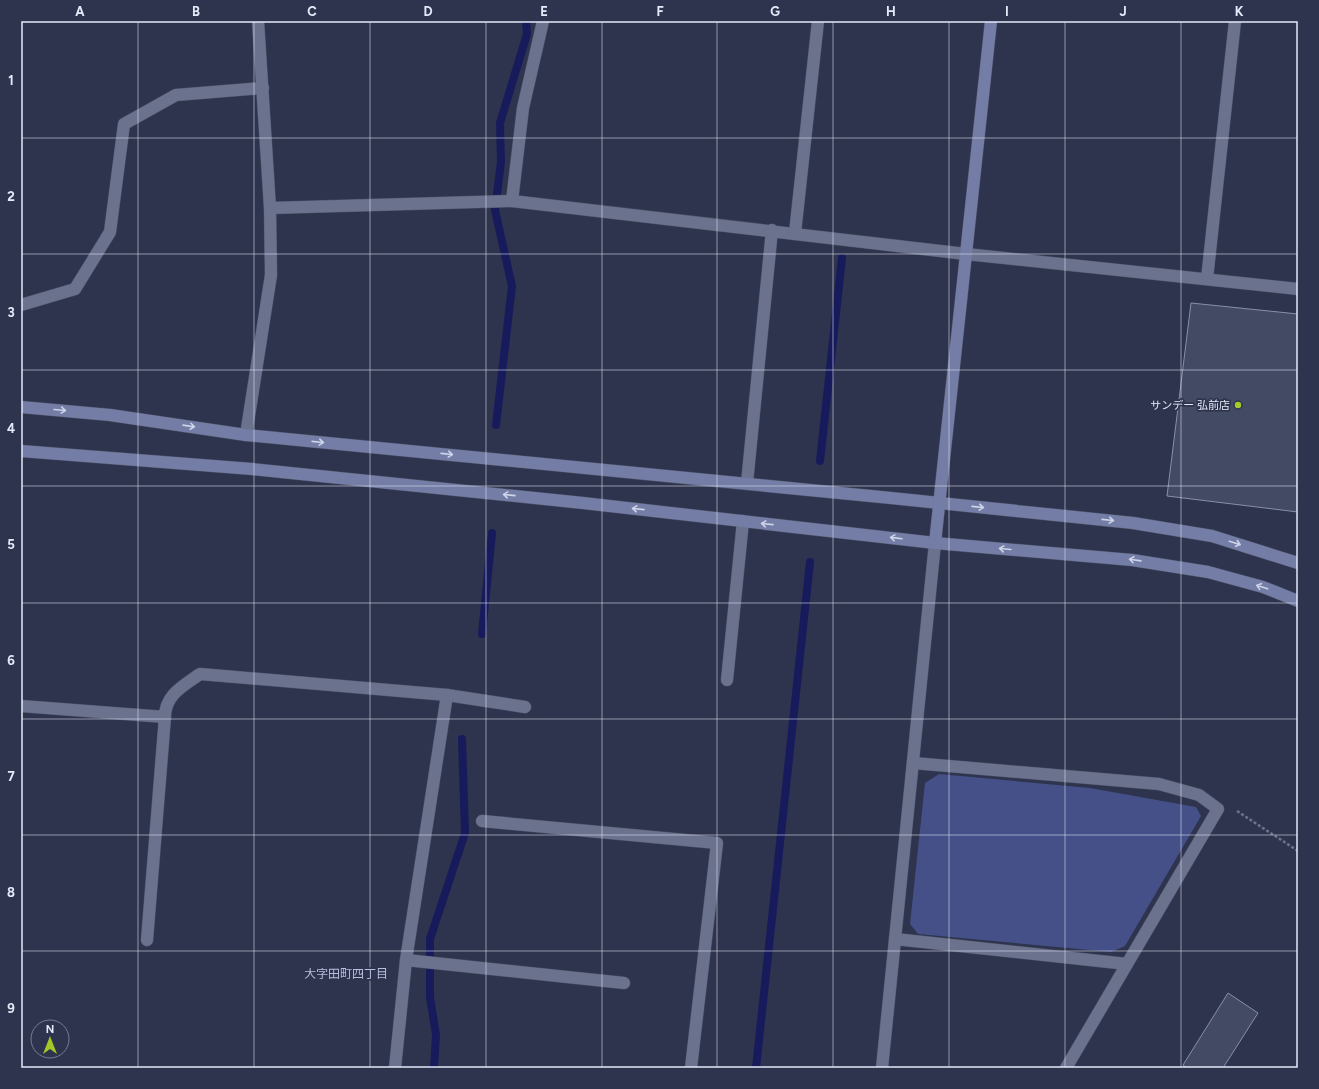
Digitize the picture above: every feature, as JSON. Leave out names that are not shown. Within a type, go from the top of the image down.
[{"type":"street","points":[[246,435],[271,275],[270,208],[258,21]]},
{"type":"street","points":[[512,201],[523,108],[543,21]]},
{"type":"street","points":[[795,233],[818,21]]},
{"type":"street","points":[[882,1068],[935,543],[991,21]]},
{"type":"street","points":[[1207,279],[1234,21]]},
{"type":"street","points":[[21,304],[75,289],[110,232],[124,124],[176,95],[263,88]]},
{"type":"street","points":[[270,208],[512,201],[772,230],[966,254],[1298,289]]},
{"type":"street","points":[[747,483],[772,230]]},
{"type":"street","points":[[21,407],[110,415],[246,435],[940,502],[1133,523],[1212,536],[1298,563]]},
{"type":"street","points":[[21,452],[252,469],[935,543],[1132,560],[1208,572],[1263,588],[1298,601]]},
{"type":"street","points":[[727,680],[743,521]]},
{"type":"street","points":[[147,940],[165,707],[176,692],[200,674],[447,695],[525,707]]},
{"type":"street","points":[[395,1068],[406,960],[447,695]]},
{"type":"street","points":[[21,706],[165,717]]},
{"type":"street","points":[[913,762],[1160,784],[1199,795],[1218,809],[1066,1068]]},
{"type":"street","points":[[482,821],[717,843],[691,1068]]},
{"type":"street","points":[[895,939],[1127,964]]},
{"type":"street","points":[[406,960],[624,983]]},
{"type":"path","points":[[1218,809],[1236,810],[1298,851]]},
{"type":"shaded area","points":[[939,774],[1090,788],[1196,807],[1201,816],[1125,946],[1111,952],[918,934],[910,924],[925,783]]},
{"type":"building","name":"サンデー 弘前店","points":[[1191,303],[1298,314],[1298,512],[1167,496]]},
{"type":"building","points":[[1228,993],[1258,1013],[1223,1068],[1187,1068],[1183,1065]]},
{"type":"waterway","points":[[496,425],[512,286],[495,210],[501,162],[500,123],[527,34],[526,21]]},
{"type":"waterway","points":[[820,461],[842,258]]},
{"type":"waterway","points":[[482,634],[492,533]]},
{"type":"waterway","points":[[756,1068],[810,562]]},
{"type":"waterway","points":[[434,1068],[436,1035],[430,997],[430,939],[465,833],[462,739]]},
{"type":"place","name":"サンデー 弘前店","points":[[1238,405]]},
{"type":"district","name":"大字田町四丁目","points":[[346,974]]}]
